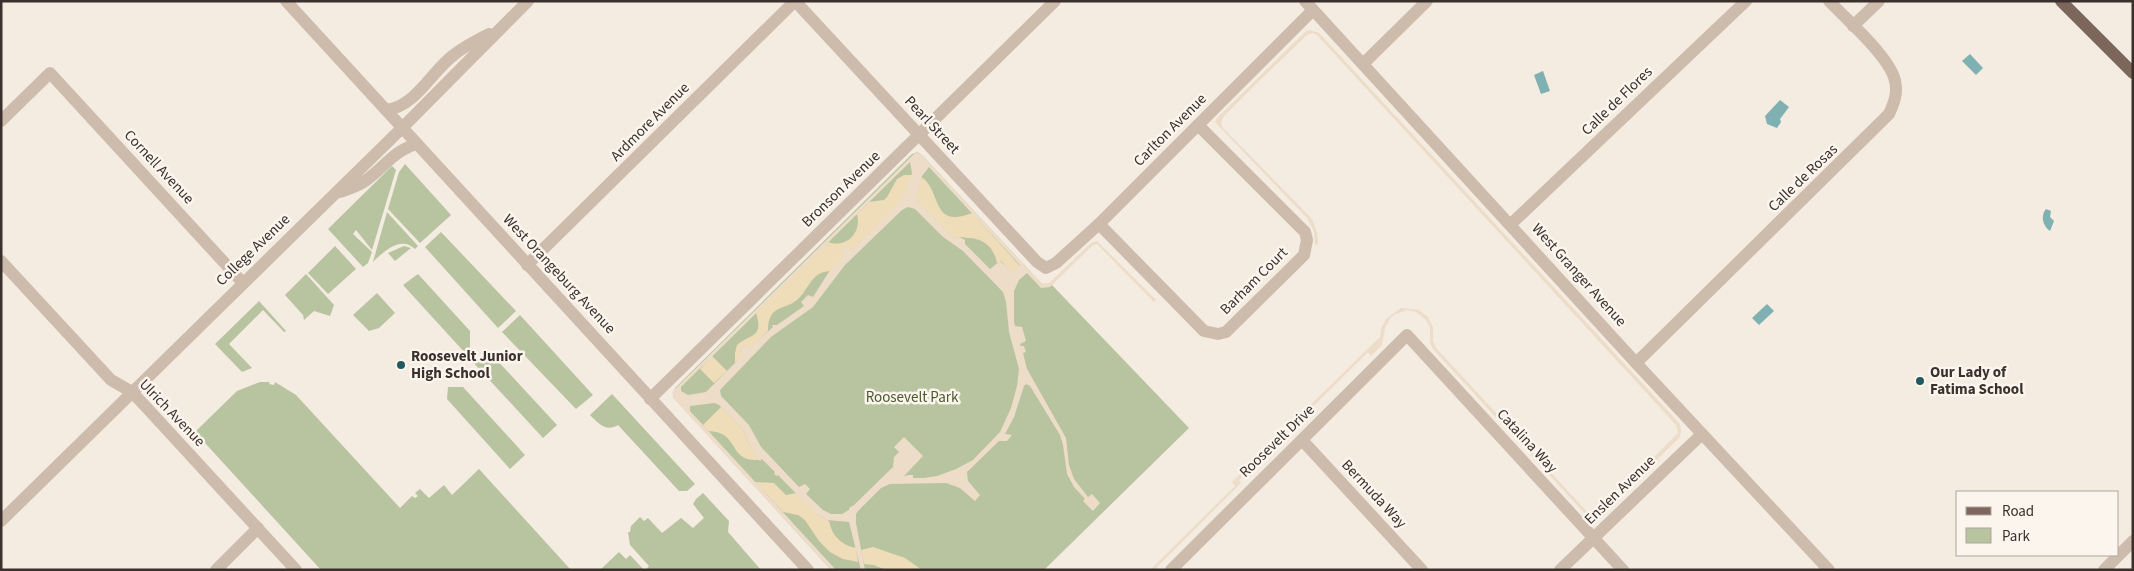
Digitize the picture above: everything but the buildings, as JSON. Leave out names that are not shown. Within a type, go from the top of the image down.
[{"type":"main road","points":[[2062,1],[2133,73]]},
{"type":"street","name":"West Orangeburg Avenue","points":[[286,1],[808,570]]},
{"type":"street","name":"College Avenue","points":[[1,521],[402,128],[528,1]]},
{"type":"street","name":"Pearl Street","points":[[795,1],[1039,264],[1046,268]]},
{"type":"street","name":"Ardmore Avenue","points":[[527,265],[795,1]]},
{"type":"street","name":"Bronson Avenue","points":[[650,399],[1055,1]]},
{"type":"street","points":[[1363,64],[1427,1]]},
{"type":"street","name":"Calle de Flores","points":[[1511,224],[1746,1]]},
{"type":"street","points":[[1829,1],[1853,26],[1879,1]]},
{"type":"street","name":"West Granger Avenue","points":[[1309,6],[1511,224],[1636,363],[1829,570]]},
{"type":"street","name":"Carlton Avenue","points":[[1046,268],[1056,264],[1099,224],[1198,125],[1309,6]]},
{"type":"street","points":[[386,110],[396,109],[408,100],[454,54],[502,26]]},
{"type":"street","name":"Calle de Rosas","points":[[1636,363],[1890,114],[1895,101],[1896,91],[1892,71],[1884,58],[1853,26]]},
{"type":"street","name":"Cornell Avenue","points":[[1,121],[50,73],[243,283]]},
{"type":"street","name":"Barham Court","points":[[1099,224],[1204,331],[1218,334],[1226,332],[1304,254],[1307,240],[1304,232],[1198,125]]},
{"type":"street","points":[[331,196],[364,182],[405,147],[417,144]]},
{"type":"street","name":"Ulrich Avenue","points":[[1,261],[111,380],[132,392],[296,570]]},
{"type":"street","name":"Roosevelt Drive","points":[[1171,570],[1406,335]]},
{"type":"street","name":"Catalina Way","points":[[1406,335],[1623,570]]},
{"type":"street","name":"Enslen Avenue","points":[[1560,570],[1702,434]]},
{"type":"street","name":"Bermuda Way","points":[[1302,440],[1422,570]]},
{"type":"street","points":[[216,570],[258,528]]},
{"type":"street","points":[[2119,555],[2133,541]]},
{"type":"street","points":[[2104,570],[2118,556]]},
{"type":"green space","name":"Roosevelt Park","points":[[917,152],[922,155],[1041,283],[1045,285],[1050,283],[1189,428],[1044,570],[831,570],[673,397],[675,388],[912,154]]},
{"type":"green space","points":[[405,164],[451,215],[420,243],[388,209],[399,172]]},
{"type":"green space","points":[[392,166],[396,170],[372,250],[356,230],[353,234],[372,252],[368,263],[363,267],[328,229]]},
{"type":"green space","points":[[387,212],[418,246],[415,249],[410,245],[404,244],[392,246],[373,262]]},
{"type":"green space","points":[[441,232],[516,311],[498,328],[425,247]]},
{"type":"green space","points":[[335,246],[356,269],[328,294],[308,273]]},
{"type":"green space","points":[[404,246],[411,248],[395,261],[388,253]]},
{"type":"green space","points":[[306,274],[334,305],[330,316],[314,311],[304,320],[303,315],[285,295]]},
{"type":"green space","points":[[418,274],[470,331],[470,350],[466,354],[403,285]]},
{"type":"green space","points":[[377,293],[395,313],[379,328],[369,331],[353,315]]},
{"type":"green space","points":[[259,301],[286,331],[284,332],[263,310],[229,344],[252,368],[242,372],[215,344]]},
{"type":"green space","points":[[520,315],[593,395],[576,409],[502,332]]},
{"type":"green space","points":[[494,357],[557,425],[543,438],[471,360],[474,358]]},
{"type":"green space","points":[[260,382],[270,382],[269,384],[274,385],[275,382],[296,395],[400,508],[412,496],[415,498],[418,496],[415,493],[420,489],[429,498],[444,485],[452,495],[479,469],[571,570],[321,570],[195,432],[237,391]]},
{"type":"green space","points":[[448,387],[463,387],[525,455],[510,469],[447,399]]},
{"type":"green space","points":[[612,394],[695,484],[687,491],[679,491],[618,425],[610,428],[606,427],[590,415]]},
{"type":"green space","points":[[703,493],[729,521],[728,532],[761,570],[646,570],[649,566],[630,545],[628,532],[630,532],[631,526],[640,517],[644,521],[648,518],[662,533],[681,518],[693,528],[704,518],[693,504]]},
{"type":"green space","points":[[619,552],[626,559],[630,555],[644,570],[600,570]]},
{"type":"sand","points":[[904,175],[912,175],[906,195],[901,202],[831,271],[816,276],[795,302],[775,311],[771,316],[768,331],[750,349],[745,345],[740,350],[744,355],[735,363],[737,345],[757,331],[758,321],[756,313],[828,242],[841,243],[852,237],[857,227],[857,214],[869,202],[884,200],[897,179]]},
{"type":"sand","points":[[921,177],[932,190],[943,212],[949,216],[959,217],[972,213],[1020,266],[1013,273],[1001,261],[997,263],[993,252],[983,242],[973,238],[961,237],[956,239],[940,226],[917,199]]},
{"type":"sand","points":[[712,356],[727,371],[714,383],[700,369]]},
{"type":"sand","points":[[721,407],[744,431],[750,446],[757,453],[755,456],[759,460],[742,456],[725,436],[708,431],[703,425]]},
{"type":"sand","points":[[755,482],[774,483],[786,495],[796,493],[818,515],[829,521],[832,531],[838,539],[846,545],[856,548],[858,562],[843,559],[830,552],[819,541],[805,520],[798,515],[783,512]]},
{"type":"sand","points":[[873,547],[905,558],[922,570],[886,570],[874,565],[864,564],[861,550]]},
{"type":"shaded area","points":[[1310,30],[1319,33],[1680,424],[1681,432],[1679,438],[1596,519],[1589,518],[1433,349],[1430,342],[1430,327],[1426,320],[1416,312],[1407,310],[1391,317],[1385,328],[1382,345],[1371,356],[1368,352],[1239,480],[1241,483],[1154,570],[1150,570],[1235,486],[1232,482],[1380,337],[1381,329],[1386,319],[1401,308],[1419,310],[1428,317],[1433,327],[1433,341],[1436,348],[1591,516],[1595,516],[1678,433],[1676,425],[1317,35],[1312,33],[1307,35],[1260,80],[1223,117],[1221,123],[1223,128],[1312,219],[1317,233],[1318,244],[1315,245],[1314,231],[1307,218],[1215,122],[1305,32]]},
{"type":"shaded area","points":[[916,152],[922,155],[1041,283],[1049,283],[1091,243],[1097,241],[1156,300],[1154,302],[1097,244],[1093,245],[1050,287],[1041,288],[1027,273],[1019,280],[1014,291],[1014,322],[1015,326],[1022,327],[1026,341],[1020,344],[1024,346],[1026,352],[1023,353],[1027,369],[1066,438],[1069,465],[1074,479],[1088,497],[1092,494],[1100,503],[1093,511],[1083,501],[1085,499],[1074,487],[1067,474],[1060,435],[1030,386],[1026,384],[1014,417],[1005,434],[1012,435],[1007,441],[999,441],[967,472],[968,481],[980,495],[975,501],[960,488],[946,483],[890,484],[881,488],[858,511],[856,523],[865,570],[861,570],[849,522],[827,520],[816,514],[778,475],[774,474],[775,472],[762,459],[760,461],[754,456],[756,453],[750,446],[744,431],[719,405],[714,403],[690,406],[690,411],[836,570],[831,570],[674,399],[672,392]],"holes":[[[910,162],[912,173],[902,200],[852,250],[847,246],[842,251],[845,256],[832,267],[813,297],[808,295],[801,302],[804,306],[777,325],[772,325],[773,327],[750,348],[745,345],[740,350],[743,355],[706,392],[688,395],[681,391],[681,387]],[[929,167],[1020,265],[1013,272],[1000,261],[990,269],[965,244],[965,240],[959,237],[956,239],[920,204],[917,200],[918,190],[922,176]],[[908,207],[915,209],[943,237],[963,251],[1003,292],[1009,332],[1019,369],[1017,386],[1011,408],[1000,432],[973,460],[937,476],[924,478],[913,478],[913,475],[904,476],[923,456],[904,437],[894,447],[899,452],[894,457],[893,467],[849,510],[842,514],[831,514],[823,510],[806,494],[810,489],[805,484],[799,487],[761,447],[749,425],[721,396],[720,390],[771,337],[813,307],[845,265],[902,210]]]},
{"type":"water","points":[[1970,54],[1983,68],[1976,75],[1962,61]]},
{"type":"water","points":[[1543,71],[1550,91],[1541,94],[1534,75]]},
{"type":"water","points":[[1780,100],[1789,107],[1780,119],[1781,122],[1777,128],[1767,124],[1765,116]]},
{"type":"water","points":[[2046,209],[2051,211],[2050,217],[2054,221],[2050,231],[2043,221]]},
{"type":"water","points":[[1767,304],[1774,311],[1759,325],[1752,318]]},
{"type":"place","name":"Roosevelt Junior High School","points":[[401,365]]},
{"type":"place","name":"Our Lady of Fatima School","points":[[1920,381]]}]
